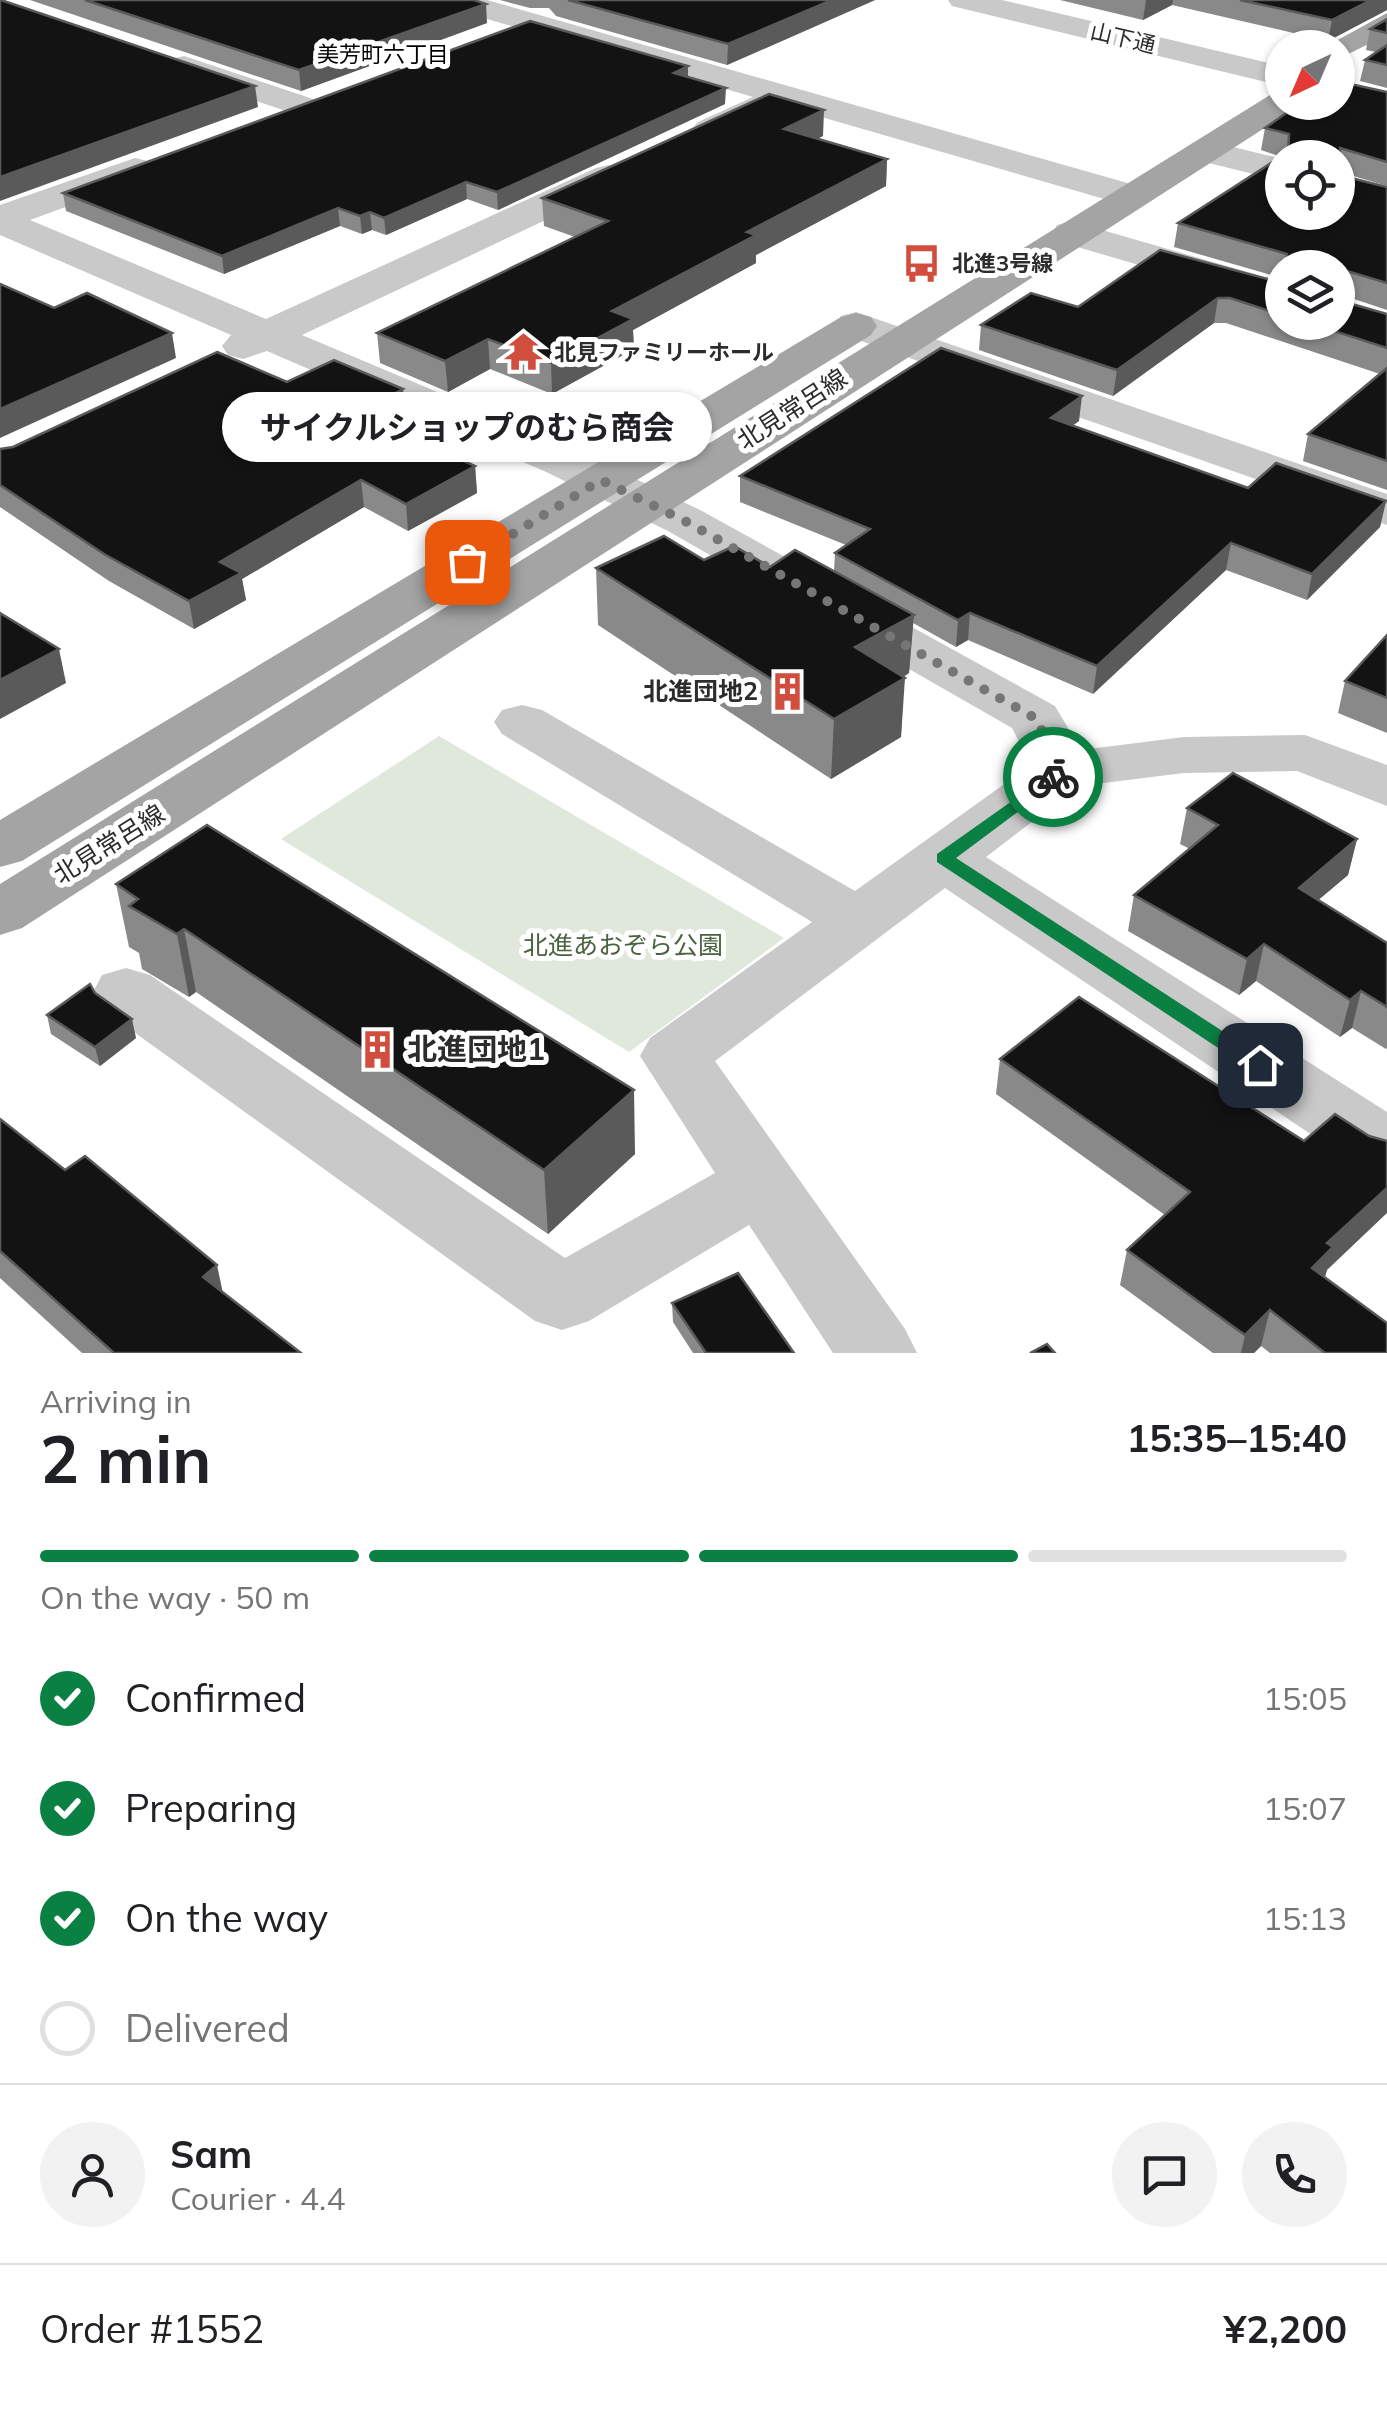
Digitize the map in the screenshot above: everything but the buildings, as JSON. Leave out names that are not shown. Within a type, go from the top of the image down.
[{"type":"main road","points":[[1355,40],[1387,22]]},
{"type":"main road","name":"北見常呂線","points":[[0,913],[623,492],[1113,190],[1265,91]]},
{"type":"main road","name":"北見常呂線","points":[[878,333],[1071,232],[1113,190],[1205,151],[1265,95]]},
{"type":"main road","name":"北見常呂線","points":[[0,847],[623,492]]},
{"type":"street","points":[[454,0],[1113,190]]},
{"type":"street","points":[[479,42],[588,0]]},
{"type":"street","name":"山下通","points":[[964,0],[1265,77]]},
{"type":"street","points":[[161,58],[304,107]]},
{"type":"street","points":[[250,126],[339,94]]},
{"type":"street","points":[[212,360],[784,95]]},
{"type":"street","points":[[1205,151],[1265,166]]},
{"type":"street","points":[[0,220],[161,159]]},
{"type":"street","points":[[0,220],[685,521],[1035,718],[1063,770]]},
{"type":"street","points":[[1071,232],[1265,290]]},
{"type":"street","points":[[878,333],[1387,510]]},
{"type":"street","points":[[522,722],[858,922]]},
{"type":"street","points":[[877,1353],[674,1056],[1063,770],[1184,755],[1305,752],[1387,787]]},
{"type":"street","points":[[943,858],[1387,1148]]},
{"type":"street","points":[[126,992],[562,1298],[760,1182]]},
{"type":"green space","name":"北進あおぞら公園","points":[[439,736],[784,938],[629,1052],[281,839]]},
{"type":"way so far","points":[[467,562],[601,480],[685,521],[1035,718],[1063,770],[1053,777]]},
{"type":"place","name":"北進3号線","points":[[922,263]]},
{"type":"place","name":"北見ファミリーホール","points":[[524,352]]},
{"type":"place","name":"サイクルショップのむら商会","points":[[467,562]]},
{"type":"place","name":"北進団地2","points":[[788,691]]},
{"type":"place","name":"北進団地1","points":[[377,1050]]},
{"type":"district","name":"美芳町六丁目","points":[[383,54]]},
{"type":"route","points":[[1053,777],[943,858],[1260,1065]]}]
